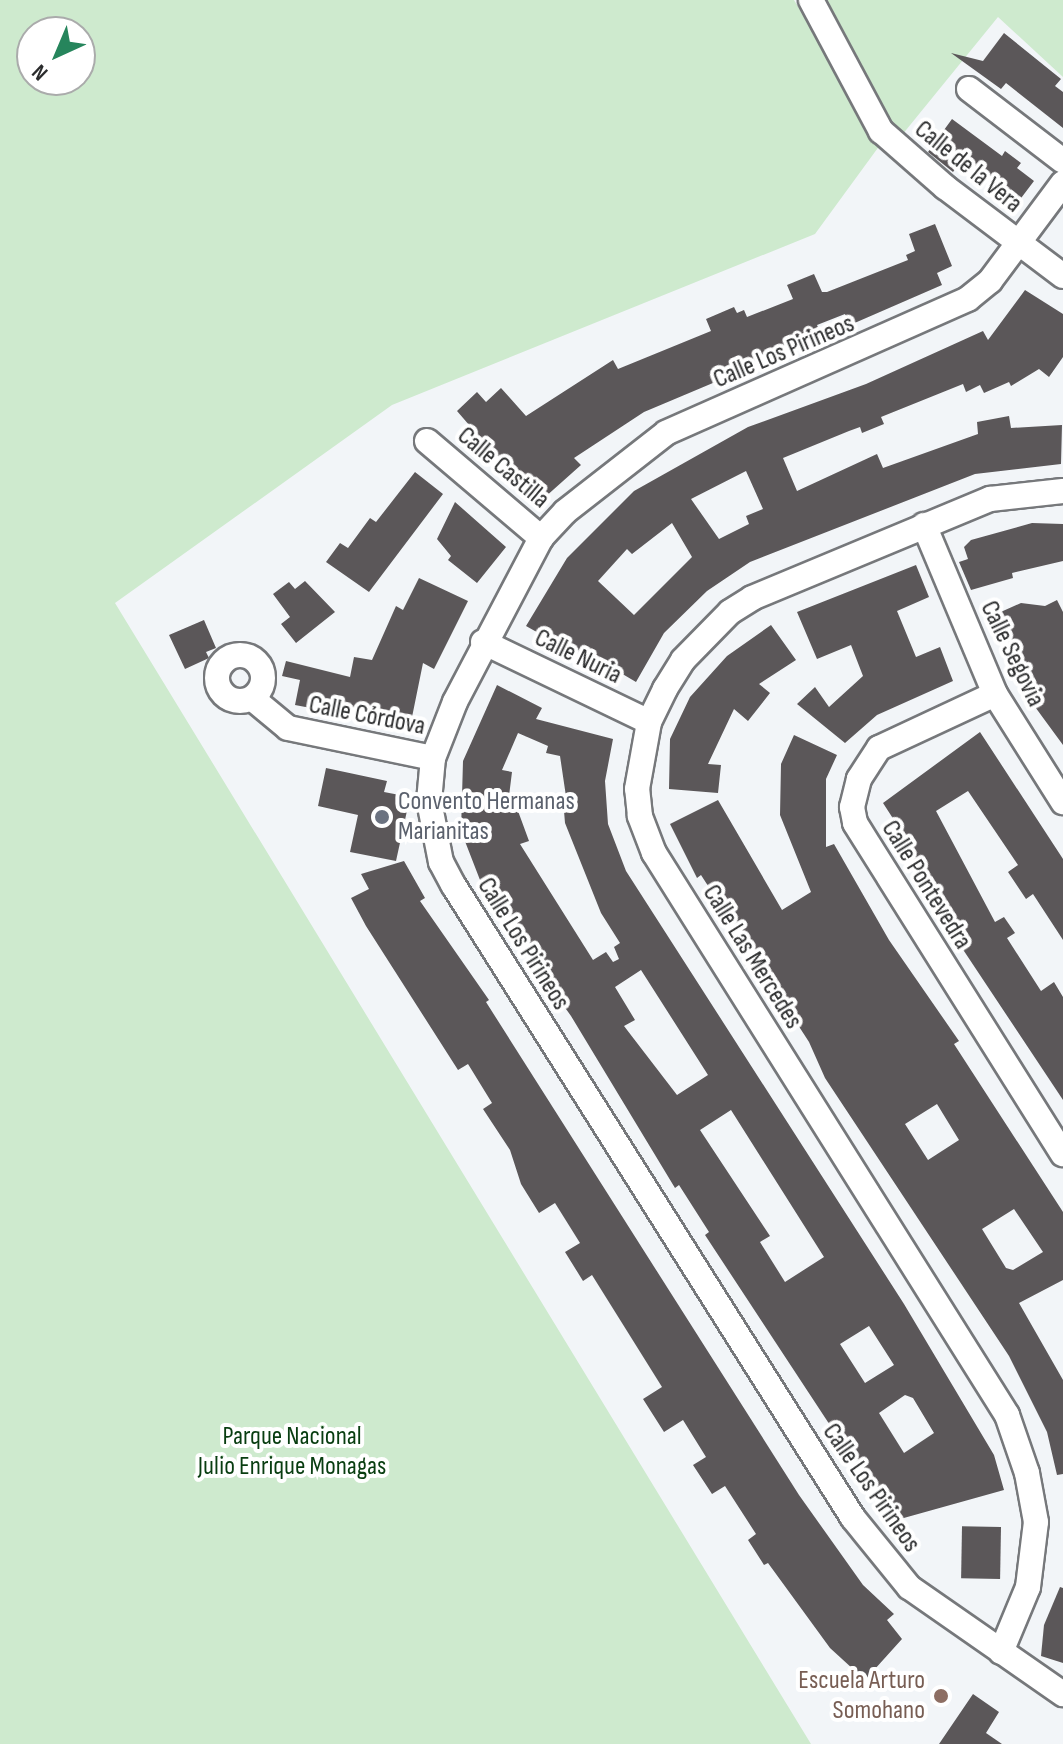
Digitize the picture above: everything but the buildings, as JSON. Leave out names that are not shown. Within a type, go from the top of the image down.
[{"type":"street","name":"Calle de la Vera","points":[[811,0],[881,131],[1063,276]]},
{"type":"street","points":[[969,89],[1063,161]]},
{"type":"street","name":"Calle Los Pirineos","points":[[1063,183],[990,281],[946,313],[666,433],[586,493],[541,538],[483,642],[433,758],[429,801],[441,862],[834,1491],[909,1587],[1063,1694]]},
{"type":"street","name":"Calle Castilla","points":[[427,441],[541,538]]},
{"type":"street","name":"Calle Las Mercedes","points":[[1001,1652],[1028,1587],[1036,1522],[1020,1450],[1007,1415],[654,853],[640,816],[637,789],[649,722],[683,660],[730,612],[752,598],[990,499],[1063,491]]},
{"type":"street","name":"Calle Segovia","points":[[924,525],[995,694],[1063,802]]},
{"type":"street","name":"Calle Nuria","points":[[483,642],[649,722]]},
{"type":"street","name":"Calle Pontevedra","points":[[995,694],[879,748],[859,779],[852,807],[855,823],[1063,1154]]},
{"type":"street","name":"Calle Córdova","points":[[253,699],[288,728],[433,758]]},
{"type":"green space","name":"Parque Nacional Julio Enrique Monagas","points":[[0,0],[794,0],[880,145],[815,234],[392,405],[115,603],[811,1744],[0,1744]]},
{"type":"green space","points":[[819,0],[1063,0],[1063,77],[998,17],[902,135],[890,124]]},
{"type":"place","name":"Convento Hermanas Marianitas","points":[[382,817]]},
{"type":"place","name":"Escuela Arturo Somohano","points":[[941,1696]]}]
